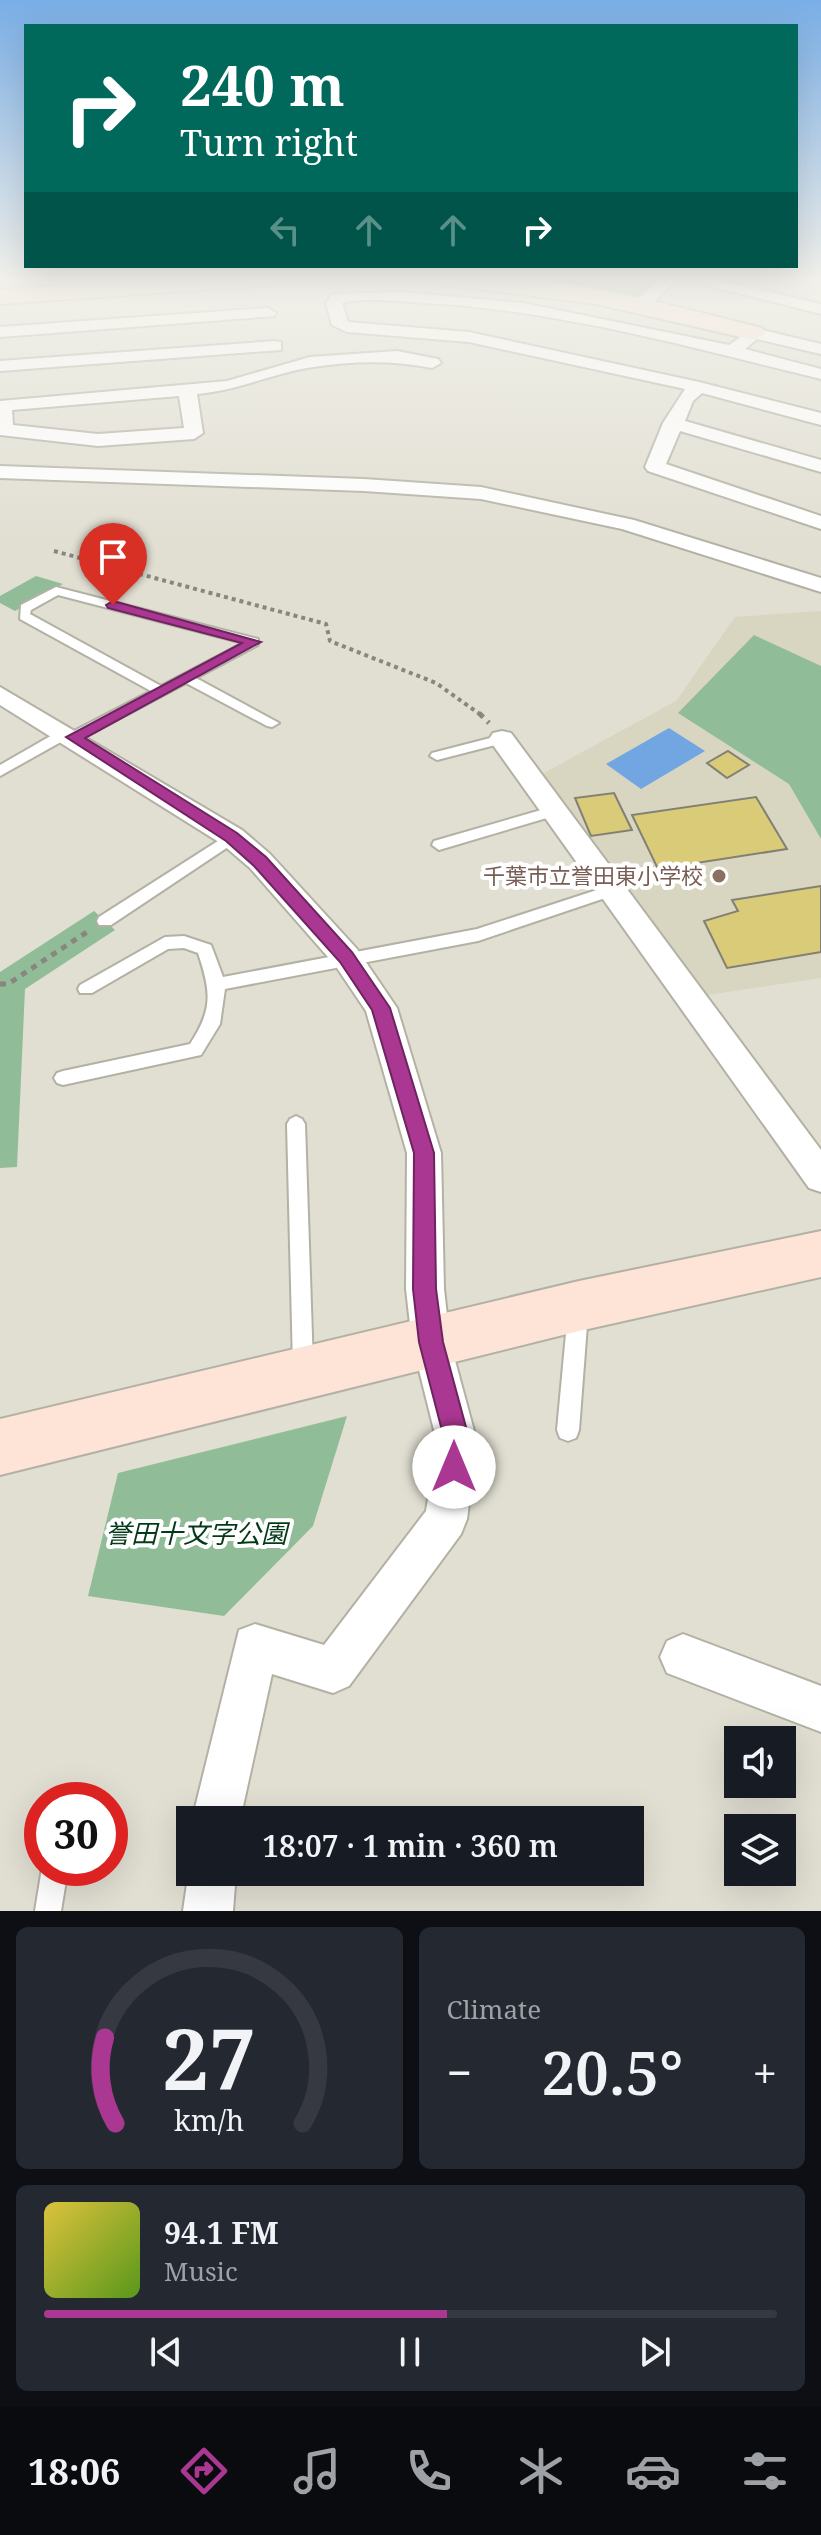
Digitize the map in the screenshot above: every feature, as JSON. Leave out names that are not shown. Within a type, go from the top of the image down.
[{"type":"street","points":[[187,391],[194,433],[98,440],[4,430],[2,406],[187,391],[248,382],[293,366]]},
{"type":"street","points":[[605,366],[821,419]]},
{"type":"street","points":[[791,366],[821,374]]},
{"type":"street","points":[[699,387],[685,399],[655,467],[821,523]]},
{"type":"street","points":[[672,423],[821,466]]},
{"type":"street","points":[[0,472],[351,484],[481,493],[627,524],[821,585]]},
{"type":"street","points":[[2,697],[70,735],[232,837],[260,861],[346,957],[381,1008],[424,1153],[425,1289],[431,1342],[457,1442],[446,1519],[333,1670],[255,1646],[219,1806]]},
{"type":"street","points":[[502,739],[821,1177]]},
{"type":"street","points":[[0,1447],[579,1306],[821,1254]]},
{"type":"street","points":[[683,1657],[821,1709]]},
{"type":"street","points":[[208,1911],[210,1886]]},
{"type":"lane","points":[[0,771],[159,690],[188,679],[254,642],[56,591],[25,608],[24,616],[159,690]]},
{"type":"lane","points":[[188,679],[272,723]]},
{"type":"lane","points":[[437,756],[502,739]]},
{"type":"lane","points":[[439,845],[555,811]]},
{"type":"lane","points":[[105,921],[232,837]]},
{"type":"lane","points":[[217,984],[346,957],[478,935],[612,890]]},
{"type":"lane","points":[[63,1078],[195,1050],[212,1024],[217,984],[205,949],[184,942],[165,943],[86,989]]},
{"type":"lane","points":[[296,1124],[303,1375]]},
{"type":"lane","points":[[568,1430],[579,1306]]},
{"type":"lane","points":[[48,1911],[52,1886]]},
{"type":"path","points":[[54,551],[326,624],[326,636],[330,641],[462,697],[502,739]]},
{"type":"path","points":[[0,984],[8,984],[105,921]]},
{"type":"shaded area","name":"千葉市立誉田東小学校","points":[[821,611],[821,978],[707,995],[542,774],[676,701],[735,617]]},
{"type":"green space","points":[[36,576],[63,584],[15,611],[0,603],[0,596]]},
{"type":"green space","points":[[754,635],[821,666],[821,839],[789,784],[678,713]]},
{"type":"green space","points":[[94,911],[115,930],[25,989],[17,1167],[0,1168],[0,972]]},
{"type":"green space","name":"誉田十文字公園","points":[[347,1416],[313,1526],[224,1616],[88,1596],[118,1473]]},
{"type":"water","points":[[669,728],[705,751],[641,789],[606,764]]},
{"type":"building","points":[[728,751],[749,765],[727,778],[707,763]]},
{"type":"building","points":[[614,793],[632,830],[591,836],[575,798]]},
{"type":"building","points":[[756,797],[787,849],[658,869],[632,815]]},
{"type":"building","points":[[821,886],[821,952],[727,968],[704,921],[738,911],[732,900]]},
{"type":"place","name":"千葉市立誉田東小学校","points":[[719,876]]},
{"type":"route","points":[[113,605],[254,642],[74,737],[232,837],[260,861],[346,957],[381,1008],[424,1153],[425,1289],[431,1342],[457,1442],[454,1467]]}]
